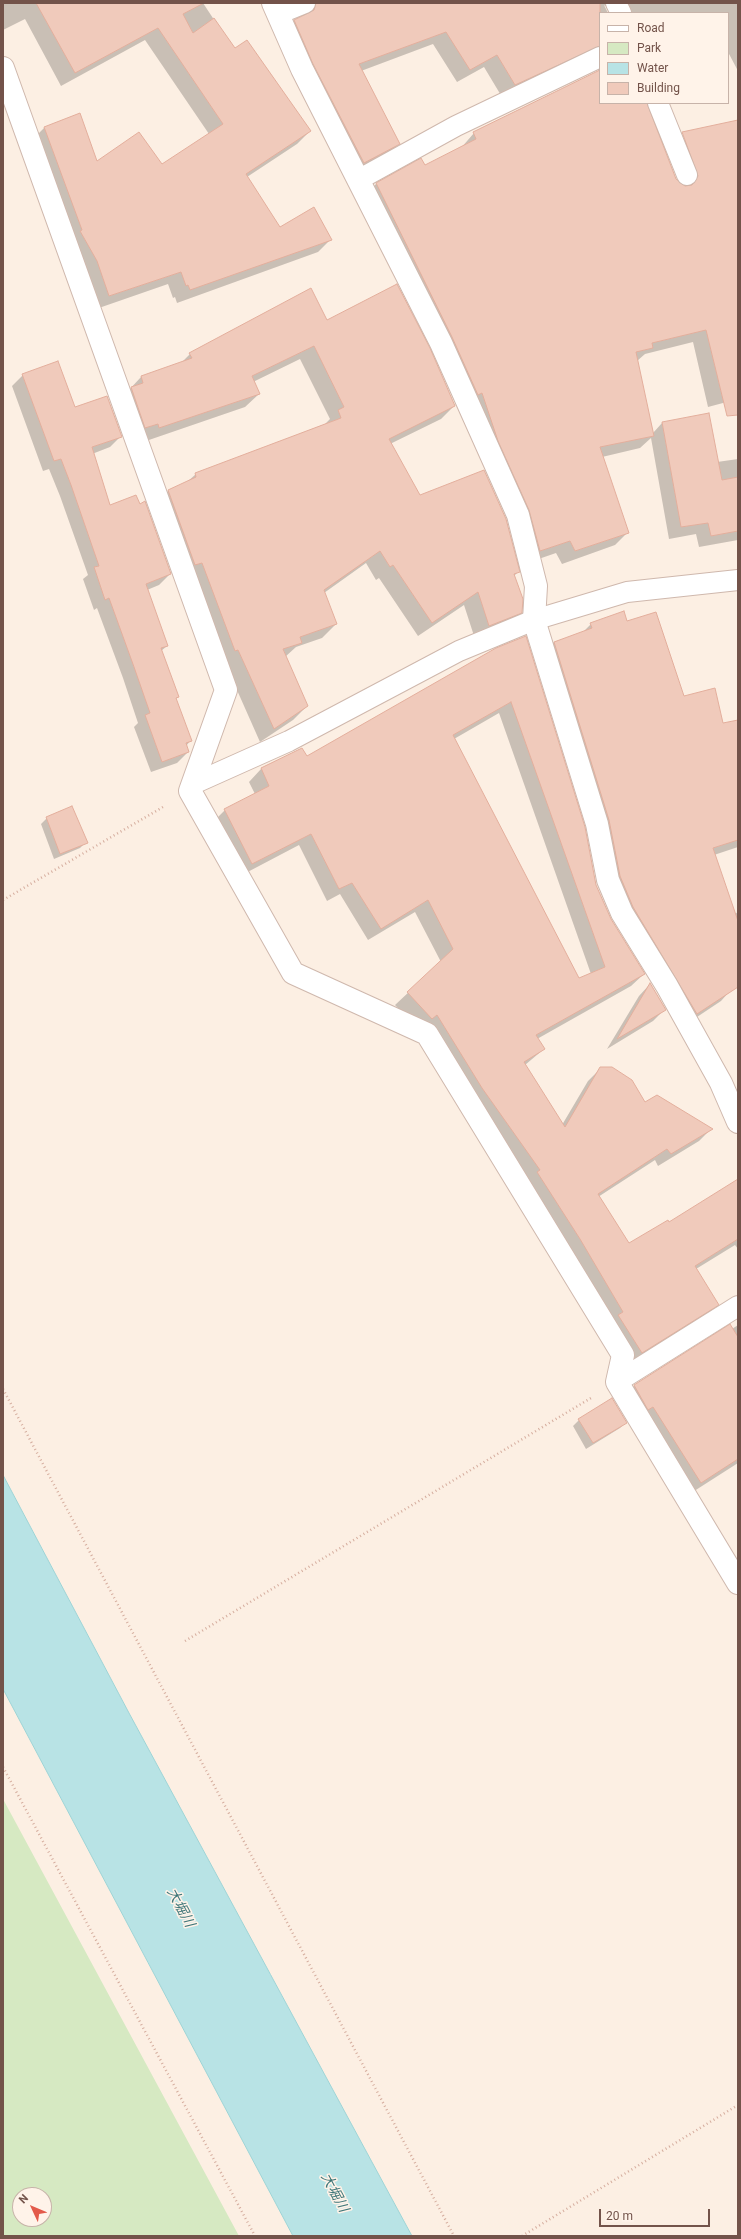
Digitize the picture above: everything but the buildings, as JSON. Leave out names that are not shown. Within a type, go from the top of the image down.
[{"type":"street","points":[[275,8],[302,69],[440,343],[518,515],[536,586],[534,620],[597,824],[608,880],[622,913],[667,986],[720,1083],[738,1122]]},
{"type":"street","points":[[3,68],[226,690],[191,788],[293,973],[427,1034],[623,1355],[617,1382],[738,1583]]},
{"type":"lane","points":[[275,8],[305,3]]},
{"type":"lane","points":[[616,3],[620,12]]},
{"type":"lane","points":[[358,180],[456,126],[599,57]]},
{"type":"lane","points":[[658,104],[687,175]]},
{"type":"lane","points":[[191,788],[289,741],[459,651],[534,620],[626,592],[738,580]]},
{"type":"lane","points":[[617,1382],[738,1306]]},
{"type":"path","points":[[3,900],[191,788]]},
{"type":"path","points":[[185,1641],[617,1382]]},
{"type":"path","points":[[3,1389],[454,2236]]},
{"type":"path","points":[[3,1767],[255,2236]]},
{"type":"path","points":[[522,2236],[738,2105]]},
{"type":"green space","points":[[3,1799],[239,2236],[3,2236]]},
{"type":"water","name":"大堀川","points":[[3,1475],[129,1713],[412,2236],[293,2236],[3,1689]]}]
